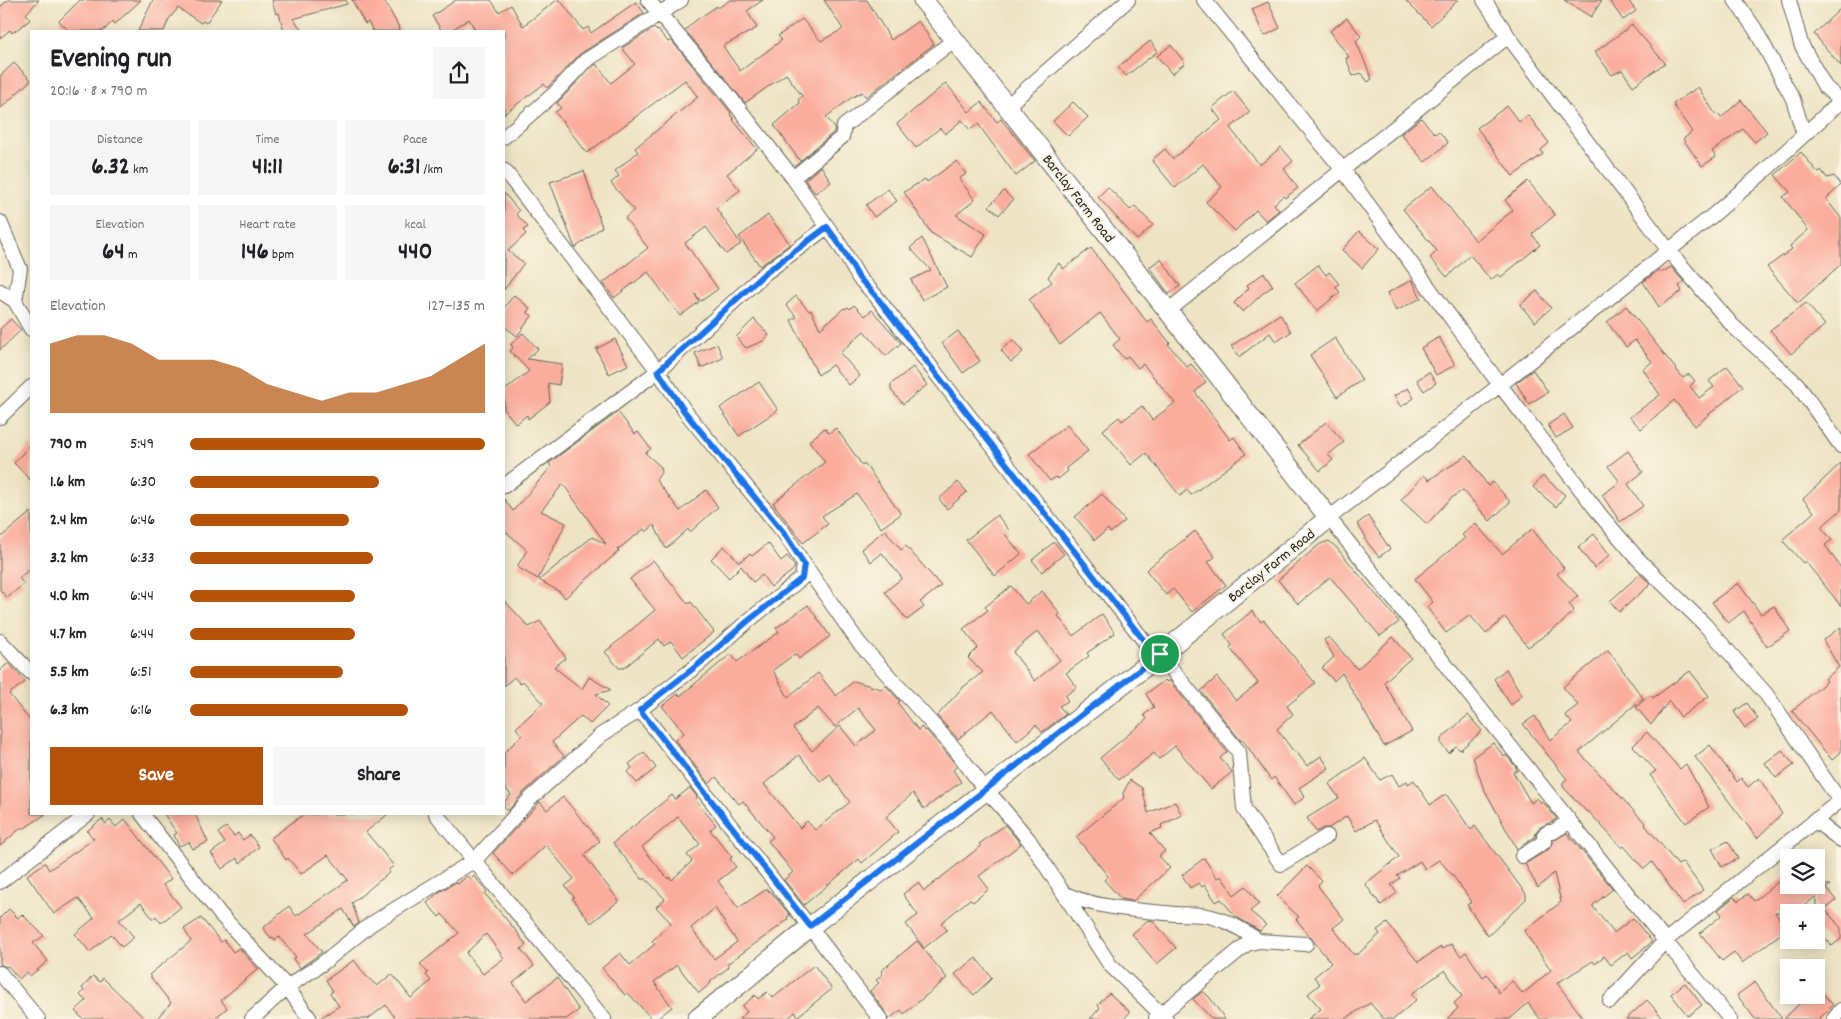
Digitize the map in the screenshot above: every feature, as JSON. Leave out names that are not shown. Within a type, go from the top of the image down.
[{"type":"street","points":[[648,0],[722,87],[793,178],[840,245],[859,278],[875,295],[1139,635],[1160,654],[1239,752],[1244,809],[1280,864],[1326,836]]},
{"type":"street","points":[[505,136],[554,94],[585,61],[682,0]]},
{"type":"street","name":"Barclay Farm Road","points":[[697,1019],[810,926],[986,791],[1329,518],[923,0]]},
{"type":"street","points":[[1007,106],[1128,0]]},
{"type":"street","points":[[1204,0],[1342,170],[1500,385],[1602,518],[1638,559],[1705,625],[1766,694],[1841,801],[1814,820],[1665,941],[1610,1001]]},
{"type":"street","points":[[1484,0],[1508,36],[1669,250],[1734,326],[1797,384],[1841,446]]},
{"type":"street","points":[[1735,0],[1755,29],[1793,99],[1804,134]]},
{"type":"street","points":[[1730,1019],[1665,941],[1329,518],[1669,250],[1760,175],[1841,101],[1825,87],[1801,44],[1789,0]]},
{"type":"street","points":[[1168,311],[1508,36]]},
{"type":"street","points":[[793,178],[842,137],[844,126],[954,40]]},
{"type":"street","points":[[505,172],[658,371],[684,411],[784,533],[859,643],[955,749],[986,791],[1029,840],[1110,965],[1161,1017],[1247,944],[1259,941],[1306,944]]},
{"type":"street","points":[[0,222],[20,269],[15,301]]},
{"type":"street","points":[[505,485],[658,371],[764,274],[827,227]]},
{"type":"street","points":[[0,292],[15,301],[30,327]]},
{"type":"street","points":[[0,417],[30,388]]},
{"type":"street","points":[[252,1019],[286,987],[324,963],[371,924],[474,860],[530,799],[601,734],[640,710],[699,664],[748,621],[802,578],[804,564]]},
{"type":"street","points":[[0,641],[30,672]]},
{"type":"street","points":[[640,710],[810,926],[880,1019]]},
{"type":"street","points":[[0,882],[87,815]]},
{"type":"street","points":[[143,815],[220,914],[286,987],[310,1019]]},
{"type":"street","points":[[437,815],[604,1019]]},
{"type":"street","points":[[1814,820],[1841,840]]},
{"type":"street","points":[[1522,856],[1544,842],[1544,835],[1548,832],[1553,832],[1570,821]]},
{"type":"street","points":[[1064,892],[1077,900],[1141,911],[1207,916],[1225,921],[1259,941]]},
{"type":"street","points":[[0,973],[38,1019]]},
{"type":"street","points":[[1834,1019],[1841,1010]]},
{"type":"building","points":[[8,0],[39,0],[26,14],[30,20],[12,33],[10,30],[0,38],[0,7]]},
{"type":"building","points":[[80,0],[141,0],[115,24],[113,21],[104,30],[68,30],[59,21]]},
{"type":"building","points":[[153,0],[222,0],[206,23],[203,21],[201,23],[178,8],[169,19],[164,30],[138,30]]},
{"type":"building","points":[[272,0],[346,0],[347,4],[293,19],[302,30],[284,30],[279,13],[276,14]]},
{"type":"building","points":[[352,0],[384,0],[400,30],[372,30],[368,22],[365,24]]},
{"type":"building","points":[[456,0],[491,0],[499,12],[511,5],[523,26],[557,0],[560,0],[583,30],[588,27],[591,33],[636,2],[644,13],[580,54],[547,88],[544,84],[505,113],[505,30],[475,30],[469,19],[452,30],[441,30],[432,16]]},
{"type":"building","points":[[730,0],[763,0],[747,11],[757,28],[723,46],[740,71],[782,40],[778,36],[802,19],[821,41],[843,29],[824,0],[867,0],[891,40],[918,21],[934,44],[866,97],[862,92],[826,117],[835,128],[834,132],[800,161],[774,125],[800,103],[798,100],[802,96],[786,74],[745,103],[685,30],[717,6],[718,8]]},
{"type":"building","points":[[1405,0],[1458,0],[1431,26]]},
{"type":"building","points":[[1564,0],[1602,0],[1591,17]]},
{"type":"building","points":[[1609,0],[1628,0],[1636,11],[1623,20]]},
{"type":"building","points":[[1268,2],[1280,28],[1264,36],[1252,9]]},
{"type":"building","points":[[1841,8],[1841,66],[1814,34]]},
{"type":"building","points":[[1347,18],[1361,36],[1356,41],[1372,79],[1368,82],[1361,73],[1353,76],[1346,58],[1349,57],[1330,31]]},
{"type":"building","points":[[1632,25],[1665,63],[1633,86],[1622,70],[1612,75],[1595,52]]},
{"type":"building","points":[[654,28],[668,42],[671,40],[731,113],[733,120],[757,149],[727,174],[740,190],[716,208],[741,244],[726,254],[706,227],[685,243],[718,289],[701,301],[695,294],[699,302],[680,316],[648,272],[614,298],[603,283],[648,248],[625,218],[634,210],[611,183],[619,176],[615,171],[638,152],[635,148],[698,97],[685,80],[587,153],[555,112],[561,108],[557,103],[596,64],[611,83],[635,64],[622,48]]},
{"type":"building","points":[[1150,41],[1158,51],[1126,76],[1118,67]]},
{"type":"building","points":[[1171,45],[1185,63],[1172,74],[1157,56]]},
{"type":"building","points":[[14,63],[30,81],[0,109],[0,76]]},
{"type":"building","points":[[946,83],[969,112],[981,102],[997,122],[1001,119],[1035,161],[1016,176],[978,124],[970,130],[962,120],[945,134],[940,128],[916,148],[897,124]]},
{"type":"building","points":[[1698,87],[1716,115],[1718,114],[1721,118],[1741,100],[1767,132],[1755,142],[1743,129],[1712,151],[1716,157],[1702,166],[1683,139],[1692,132],[1673,104]]},
{"type":"building","points":[[1233,91],[1250,112],[1230,128],[1260,165],[1281,147],[1293,161],[1284,169],[1298,188],[1285,198],[1283,196],[1274,204],[1279,210],[1266,221],[1256,210],[1235,231],[1206,202],[1222,187],[1203,164],[1175,188],[1152,160],[1165,149],[1173,159],[1221,120],[1212,108]]},
{"type":"building","points":[[1073,102],[1088,117],[1068,136],[1053,121]]},
{"type":"building","points":[[1507,106],[1519,122],[1528,115],[1549,143],[1541,150],[1543,154],[1513,176],[1477,128]]},
{"type":"building","points":[[1421,118],[1435,134],[1439,131],[1448,143],[1425,162],[1401,134]]},
{"type":"building","points":[[1801,152],[1818,173],[1821,170],[1827,178],[1834,176],[1841,185],[1826,199],[1841,218],[1841,264],[1798,303],[1767,267],[1792,249],[1790,246],[1808,230],[1783,197],[1790,192],[1775,175]]},
{"type":"building","points":[[957,161],[966,174],[959,179],[975,200],[956,215],[986,234],[972,257],[931,233],[904,192],[925,179],[927,182]]},
{"type":"building","points":[[821,166],[831,182],[815,193],[805,180]]},
{"type":"building","points":[[584,171],[602,227],[575,248],[550,182]]},
{"type":"building","points":[[1528,181],[1555,215],[1532,234],[1540,245],[1501,277],[1498,274],[1491,280],[1470,255],[1447,277],[1430,258],[1437,251],[1403,209],[1432,186],[1476,241],[1513,210],[1505,200]]},
{"type":"building","points":[[1108,187],[1130,210],[1135,206],[1153,225],[1137,240],[1098,197]]},
{"type":"building","points":[[888,189],[897,201],[874,217],[866,205]]},
{"type":"building","points":[[1004,191],[1013,200],[999,215],[989,206]]},
{"type":"building","points":[[505,194],[519,211],[516,214],[528,227],[523,230],[526,234],[508,251],[524,263],[505,289]]},
{"type":"building","points":[[768,215],[790,244],[760,266],[739,237]]},
{"type":"building","points":[[1359,231],[1379,249],[1362,268],[1342,250]]},
{"type":"building","points":[[922,238],[947,287],[922,300],[911,280],[931,270],[910,248]]},
{"type":"building","points":[[1091,248],[1147,322],[1151,319],[1187,367],[1191,364],[1206,382],[1195,392],[1230,440],[1234,437],[1246,454],[1191,495],[1187,490],[1180,496],[1146,453],[1131,465],[1103,430],[1119,417],[1122,421],[1142,406],[1152,420],[1175,403],[1143,364],[1138,368],[1128,356],[1124,359],[1113,345],[1120,339],[1100,313],[1060,345],[1029,300],[1052,282],[1048,277],[1059,263],[1063,269]]},
{"type":"building","points":[[1161,259],[1180,286],[1169,294],[1149,267]]},
{"type":"building","points":[[1318,265],[1326,275],[1329,272],[1339,284],[1335,287],[1340,292],[1317,311],[1295,283]]},
{"type":"building","points":[[1671,267],[1684,282],[1679,286],[1682,291],[1659,307],[1643,282],[1659,270],[1661,273]]},
{"type":"building","points":[[1264,273],[1273,286],[1243,312],[1234,303],[1249,288],[1247,285]]},
{"type":"building","points":[[1412,280],[1421,298],[1396,311],[1387,293]]},
{"type":"building","points":[[1537,291],[1551,308],[1535,322],[1520,305]]},
{"type":"building","points":[[514,295],[530,308],[527,312],[532,316],[517,336],[505,327],[505,307]]},
{"type":"building","points":[[796,296],[809,311],[811,310],[820,329],[844,308],[848,307],[850,309],[854,305],[865,316],[872,310],[901,343],[886,356],[864,331],[840,353],[860,376],[849,385],[832,365],[818,375],[791,320],[797,317],[786,305]]},
{"type":"building","points":[[1806,303],[1825,325],[1791,354],[1770,330]]},
{"type":"building","points":[[1626,306],[1683,378],[1689,374],[1695,381],[1690,386],[1699,398],[1714,387],[1709,381],[1727,366],[1743,386],[1695,426],[1674,400],[1641,429],[1630,417],[1660,395],[1643,369],[1652,362],[1635,340],[1626,347],[1607,322]]},
{"type":"building","points":[[1280,314],[1291,332],[1276,342],[1270,333],[1239,357],[1231,346]]},
{"type":"building","points":[[11,319],[21,330],[0,350],[0,329]]},
{"type":"building","points":[[754,319],[769,335],[763,341],[746,348],[736,337]]},
{"type":"building","points":[[958,331],[980,361],[963,373],[942,343]]},
{"type":"building","points":[[523,333],[538,349],[527,359],[562,364],[559,385],[548,383],[550,402],[528,419],[527,415],[516,424],[505,410],[505,390],[529,371],[510,351],[513,348],[511,344]]},
{"type":"building","points":[[1439,337],[1455,365],[1436,375],[1421,348]]},
{"type":"building","points":[[1335,338],[1362,380],[1337,397],[1310,355]]},
{"type":"building","points":[[615,339],[628,365],[609,374],[596,349]]},
{"type":"building","points":[[1013,340],[1023,352],[1011,362],[1001,350]]},
{"type":"building","points":[[717,344],[723,358],[701,368],[695,353]]},
{"type":"building","points":[[913,367],[927,385],[903,404],[891,390],[891,384]]},
{"type":"building","points":[[1533,370],[1548,392],[1529,404],[1516,383]]},
{"type":"building","points":[[1429,372],[1436,383],[1424,391],[1417,380]]},
{"type":"building","points":[[759,382],[778,410],[739,436],[720,408]]},
{"type":"building","points":[[1408,388],[1414,398],[1401,407],[1394,396]]},
{"type":"building","points":[[618,412],[635,434],[638,432],[651,449],[645,453],[661,467],[662,471],[656,480],[680,511],[706,490],[718,507],[690,532],[688,529],[666,549],[654,525],[646,532],[644,529],[617,550],[619,551],[565,598],[560,592],[539,580],[592,537],[606,544],[563,484],[541,511],[566,523],[538,579],[517,567],[527,550],[505,531],[505,500],[513,511],[551,467],[549,463]]},
{"type":"building","points":[[1564,414],[1573,428],[1556,438],[1548,425]]},
{"type":"building","points":[[1326,422],[1344,442],[1328,455],[1333,460],[1320,471],[1298,445]]},
{"type":"building","points":[[1067,425],[1088,451],[1066,468],[1068,471],[1058,479],[1056,477],[1050,481],[1029,454]]},
{"type":"building","points":[[825,428],[829,433],[836,428],[862,465],[864,463],[901,514],[881,528],[857,494],[822,516],[828,524],[803,543],[773,503],[825,462],[809,441]]},
{"type":"building","points":[[30,445],[30,480],[14,463]]},
{"type":"building","points":[[1628,451],[1643,472],[1628,484],[1643,506],[1620,522],[1602,495],[1620,482],[1608,466]]},
{"type":"building","points":[[1467,455],[1488,486],[1493,482],[1510,502],[1490,521],[1463,490],[1450,499],[1427,524],[1401,500],[1424,475],[1429,480]]},
{"type":"building","points":[[1841,463],[1841,510],[1821,527],[1832,540],[1825,545],[1841,568],[1841,606],[1805,561],[1803,563],[1782,540],[1814,512],[1803,499]]},
{"type":"building","points":[[1543,476],[1565,495],[1556,507],[1533,487]]},
{"type":"building","points":[[958,482],[967,492],[947,509],[939,499]]},
{"type":"building","points":[[1102,494],[1125,521],[1110,533],[1108,529],[1095,540],[1075,517]]},
{"type":"building","points":[[30,513],[30,569],[19,578],[24,584],[7,598],[0,590],[0,538]]},
{"type":"building","points":[[997,515],[1009,530],[1005,534],[1021,554],[995,576],[966,540]]},
{"type":"building","points":[[1368,516],[1390,549],[1379,557],[1364,538],[1366,537],[1357,524]]},
{"type":"building","points":[[1475,523],[1502,554],[1532,529],[1564,568],[1557,574],[1578,596],[1569,604],[1574,610],[1562,623],[1528,647],[1505,617],[1486,634],[1470,615],[1446,633],[1427,607],[1433,602],[1415,579],[1465,538],[1462,535]]},
{"type":"building","points":[[885,530],[901,550],[906,546],[941,586],[920,602],[924,607],[907,620],[885,592],[902,578],[882,553],[871,562],[861,549]]},
{"type":"building","points":[[1195,531],[1215,557],[1208,562],[1226,585],[1192,612],[1173,589],[1166,595],[1146,570]]},
{"type":"building","points":[[1594,534],[1610,555],[1594,568],[1578,547]]},
{"type":"building","points":[[1329,541],[1399,622],[1380,636],[1330,577],[1298,604],[1278,580],[1320,544]]},
{"type":"building","points":[[1054,542],[1064,554],[1042,572],[1032,560]]},
{"type":"building","points":[[768,543],[781,561],[787,556],[795,567],[771,587],[762,575],[753,582],[741,566],[729,578],[711,559],[724,546],[739,562],[750,554],[752,556]]},
{"type":"building","points":[[653,560],[688,604],[691,602],[714,632],[683,657],[671,641],[664,646],[659,639],[624,668],[619,668],[605,652],[655,610],[630,579]]},
{"type":"building","points":[[1640,574],[1651,584],[1619,612],[1610,601]]},
{"type":"building","points":[[1738,583],[1761,614],[1774,606],[1790,631],[1767,647],[1744,611],[1728,623],[1712,602]]},
{"type":"building","points":[[1011,586],[1026,604],[1042,591],[1060,614],[1058,616],[1073,636],[1102,614],[1115,633],[1087,653],[1089,656],[1066,673],[1077,687],[1065,696],[1068,701],[1059,706],[1066,714],[1042,732],[1036,725],[1017,741],[993,710],[958,739],[937,716],[962,688],[983,672],[968,658],[978,648],[963,629],[988,610],[985,607]],"holes":[[[1038,631],[1060,660],[1035,681],[1013,652]]]},
{"type":"building","points":[[505,601],[529,627],[540,621],[566,658],[554,667],[582,689],[589,677],[611,690],[596,694],[608,706],[590,724],[581,716],[552,742],[564,756],[524,792],[508,811],[505,808],[505,801],[511,795],[505,787],[505,752],[522,735],[516,728],[543,703],[523,681],[520,684],[514,677],[505,685]]},
{"type":"building","points":[[808,605],[830,636],[799,659],[795,654],[773,670],[788,697],[818,673],[836,696],[854,681],[881,689],[886,686],[900,701],[898,703],[918,730],[922,727],[924,731],[926,730],[957,766],[953,770],[961,782],[924,809],[913,793],[886,817],[898,832],[862,863],[859,859],[804,905],[784,880],[793,872],[768,841],[773,837],[743,801],[739,804],[716,777],[709,784],[675,740],[684,733],[662,706],[678,694],[680,696],[731,654],[737,662],[779,632],[776,628]],"holes":[[[818,708],[835,727],[858,708],[876,730],[856,746],[840,726],[812,751],[793,728]],[[799,755],[821,782],[830,775],[850,802],[815,830],[807,821],[800,828],[764,784]]]},
{"type":"building","points":[[1252,611],[1261,622],[1264,620],[1315,683],[1287,706],[1293,714],[1277,729],[1307,766],[1321,756],[1329,768],[1299,788],[1305,797],[1294,805],[1274,777],[1271,780],[1242,739],[1241,741],[1201,691],[1217,677],[1236,701],[1258,683],[1230,648],[1232,645],[1224,634]]},
{"type":"building","points":[[1841,627],[1841,752],[1832,760],[1792,711],[1827,681],[1825,679],[1839,667],[1823,640]]},
{"type":"building","points":[[1329,637],[1357,669],[1393,637],[1411,658],[1384,682],[1412,731],[1384,746],[1342,673],[1334,681],[1322,668],[1334,657],[1324,640]]},
{"type":"building","points":[[1608,650],[1643,698],[1579,752],[1646,824],[1678,865],[1683,862],[1703,890],[1683,905],[1652,862],[1644,869],[1624,846],[1622,848],[1563,787],[1563,782],[1567,779],[1523,724],[1535,716],[1550,740],[1572,723],[1565,715],[1578,705],[1563,687]]},
{"type":"building","points":[[9,663],[25,682],[9,694],[30,721],[30,815],[44,815],[23,829],[22,827],[0,846],[0,670]]},
{"type":"building","points":[[1506,669],[1522,695],[1511,705],[1494,679]]},
{"type":"building","points":[[1690,671],[1709,696],[1681,717],[1669,701],[1651,725],[1636,707],[1650,695],[1653,698]]},
{"type":"building","points":[[1165,680],[1167,682],[1169,680],[1227,752],[1220,758],[1232,772],[1211,789],[1175,746],[1159,759],[1154,753],[1119,780],[1100,758],[1147,719],[1144,715],[1154,707],[1146,694]]},
{"type":"building","points":[[1747,703],[1758,719],[1745,728],[1734,712]]},
{"type":"building","points":[[1468,715],[1482,731],[1460,750],[1456,746],[1449,753],[1441,744],[1441,739]]},
{"type":"building","points":[[1647,732],[1680,769],[1686,764],[1709,807],[1686,823],[1650,775],[1656,771],[1633,746]]},
{"type":"building","points":[[1493,743],[1516,767],[1517,771],[1513,772],[1531,803],[1537,798],[1541,803],[1543,802],[1557,819],[1539,828],[1535,837],[1517,849],[1483,787],[1473,757]]},
{"type":"building","points":[[1710,745],[1737,782],[1741,778],[1748,787],[1759,778],[1782,814],[1757,838],[1695,757]]},
{"type":"building","points":[[1782,750],[1794,765],[1776,778],[1765,763]]},
{"type":"building","points":[[644,752],[656,768],[637,783],[627,772],[632,768],[629,764]]},
{"type":"building","points":[[1365,758],[1380,780],[1392,774],[1399,786],[1407,781],[1408,784],[1414,780],[1430,805],[1446,794],[1471,830],[1475,826],[1526,894],[1526,899],[1488,936],[1467,905],[1472,902],[1439,860],[1425,869],[1420,861],[1397,876],[1400,878],[1391,885],[1397,893],[1381,905],[1365,884],[1399,857],[1375,820],[1356,831],[1347,816],[1329,828],[1323,828],[1316,832],[1307,818],[1339,798],[1329,784]]},
{"type":"building","points":[[1130,780],[1142,788],[1148,813],[1175,802],[1182,815],[1161,825],[1162,828],[1150,833],[1165,851],[1159,856],[1170,868],[1133,901],[1121,899],[1104,880],[1108,876],[1076,837],[1124,798],[1123,793]]},
{"type":"building","points":[[690,788],[697,797],[695,800],[716,825],[710,830],[732,857],[730,859],[736,867],[718,881],[738,908],[767,889],[790,915],[781,925],[727,964],[729,967],[699,993],[677,965],[654,982],[672,1007],[657,1019],[652,1019],[628,993],[625,995],[602,968],[620,953],[630,965],[655,944],[652,941],[671,923],[656,907],[665,899],[645,878],[643,880],[613,843],[672,795],[675,799]],"holes":[[[678,817],[700,844],[687,855],[692,861],[672,880],[669,877],[668,879],[642,847]],[[715,908],[737,942],[714,959],[691,928]]]},
{"type":"building","points":[[563,797],[600,841],[584,855],[619,901],[591,923],[565,886],[574,879],[546,845],[513,875],[493,853],[540,802],[547,810]]},
{"type":"building","points":[[165,815],[195,815],[208,842],[193,849],[189,842],[179,846],[174,835],[177,833]]},
{"type":"building","points":[[303,815],[387,815],[366,832],[394,866],[388,870],[390,872],[352,903],[359,923],[354,927],[343,909],[307,934],[322,952],[300,968],[293,959],[296,957],[279,937],[275,940],[273,937],[271,938],[263,928],[289,906],[296,916],[348,880],[328,855],[301,874],[288,858],[286,860],[271,838]]},
{"type":"building","points":[[102,819],[106,824],[110,820],[116,827],[125,819],[171,879],[163,885],[181,907],[161,923],[156,916],[153,919],[141,903],[119,920],[134,937],[122,947],[111,934],[90,952],[75,934],[94,918],[78,898],[54,914],[27,875],[45,863],[49,870],[94,839],[87,831]]},
{"type":"building","points":[[1005,825],[1021,844],[979,876],[989,889],[973,902],[970,899],[941,923],[947,930],[924,948],[906,924],[918,915],[903,894],[918,883],[924,891],[981,846],[979,844]]},
{"type":"building","points":[[226,827],[234,836],[238,833],[243,840],[250,835],[259,847],[240,863],[237,858],[222,869],[211,853],[225,843],[218,833]]},
{"type":"building","points":[[1567,833],[1613,889],[1593,907],[1614,933],[1633,918],[1652,942],[1632,958],[1628,952],[1611,965],[1604,956],[1595,964],[1593,961],[1557,983],[1584,1019],[1540,1019],[1528,1003],[1510,1019],[1447,1019],[1458,1008],[1454,1003],[1462,996],[1445,970],[1411,994],[1416,1000],[1394,1019],[1384,1019],[1370,1003],[1345,1019],[1308,1019],[1321,1009],[1308,994],[1320,984],[1314,977],[1331,963],[1296,919],[1299,917],[1277,896],[1307,866],[1322,881],[1318,886],[1344,919],[1333,928],[1354,955],[1356,953],[1357,955],[1380,934],[1377,930],[1387,923],[1418,962],[1441,947],[1442,949],[1451,944],[1461,956],[1466,952],[1483,977],[1487,974],[1499,993],[1512,981],[1523,994],[1551,970],[1524,931],[1561,902],[1554,873],[1538,888],[1525,864],[1549,849],[1553,841]]},
{"type":"building","points":[[1728,841],[1738,858],[1722,867],[1712,849]]},
{"type":"building","points":[[1204,858],[1217,878],[1221,876],[1234,895],[1246,886],[1259,904],[1250,911],[1266,925],[1260,931],[1235,916],[1221,899],[1216,902],[1205,885],[1202,887],[1199,883],[1190,888],[1182,875]]},
{"type":"building","points":[[467,876],[471,879],[474,876],[487,891],[485,894],[526,945],[521,949],[534,966],[513,983],[526,1001],[557,978],[579,1010],[566,1019],[396,1019],[386,1005],[368,1019],[319,1019],[339,1006],[330,993],[333,991],[326,980],[354,960],[365,975],[377,986],[392,974],[411,998],[431,981],[426,975],[428,973],[420,964],[459,933],[442,914],[439,917],[427,903],[439,892],[456,882],[458,884]],"holes":[[[486,934],[504,958],[483,974],[466,953]]]},
{"type":"building","points":[[1780,880],[1780,894],[1825,894],[1825,885],[1830,885],[1826,888],[1836,900],[1825,909],[1825,904],[1816,904],[1816,896],[1806,904],[1780,904],[1780,912],[1775,912],[1780,919],[1780,934],[1742,963],[1734,952],[1722,961],[1700,933],[1722,915],[1718,910],[1734,897],[1738,901],[1748,894],[1754,901]]},
{"type":"building","points":[[9,909],[18,918],[22,914],[44,936],[33,943],[48,961],[30,976],[27,972],[19,979],[8,966],[0,964],[0,918]]},
{"type":"building","points":[[1825,909],[1841,928],[1841,939],[1832,946],[1825,938]]},
{"type":"building","points":[[201,918],[221,942],[224,940],[233,952],[239,948],[258,969],[221,1000],[227,1008],[214,1019],[156,1019],[171,1003],[149,975],[191,941],[184,929]]},
{"type":"building","points":[[1148,920],[1153,921],[1176,948],[1157,964],[1132,934]]},
{"type":"building","points":[[917,941],[947,978],[904,1014],[901,1010],[889,1019],[870,991],[879,983],[876,980],[883,974],[881,971]]},
{"type":"building","points":[[976,958],[992,978],[974,995],[955,974]]},
{"type":"building","points":[[814,965],[832,989],[798,1016],[795,1012],[787,1019],[739,1019],[747,1012],[742,1006],[755,995],[758,999],[767,992],[773,998]]},
{"type":"building","points":[[93,976],[100,982],[103,978],[145,1019],[83,1019],[75,1011],[86,1001],[80,995],[84,991],[82,988]]},
{"type":"building","points":[[1755,982],[1782,1019],[1755,1019],[1737,995]]},
{"type":"building","points":[[1685,983],[1702,1005],[1688,1016],[1671,994]]},
{"type":"building","points":[[1203,991],[1225,1019],[1212,1019],[1193,999]]},
{"type":"building","points":[[1109,993],[1130,1012],[1124,1019],[1090,1019],[1100,1008],[1098,1005]]},
{"type":"building","points":[[1825,996],[1833,1005],[1819,1019],[1784,1019],[1799,1004],[1825,1004]]},
{"type":"building","points":[[1647,1000],[1664,1019],[1626,1019]]},
{"type":"route","points":[[827,227],[859,278],[875,295],[1145,642],[1160,654],[810,926],[640,710],[699,664],[748,621],[802,578],[804,564],[784,533],[710,440],[684,411],[658,371],[764,274],[827,227]]}]
